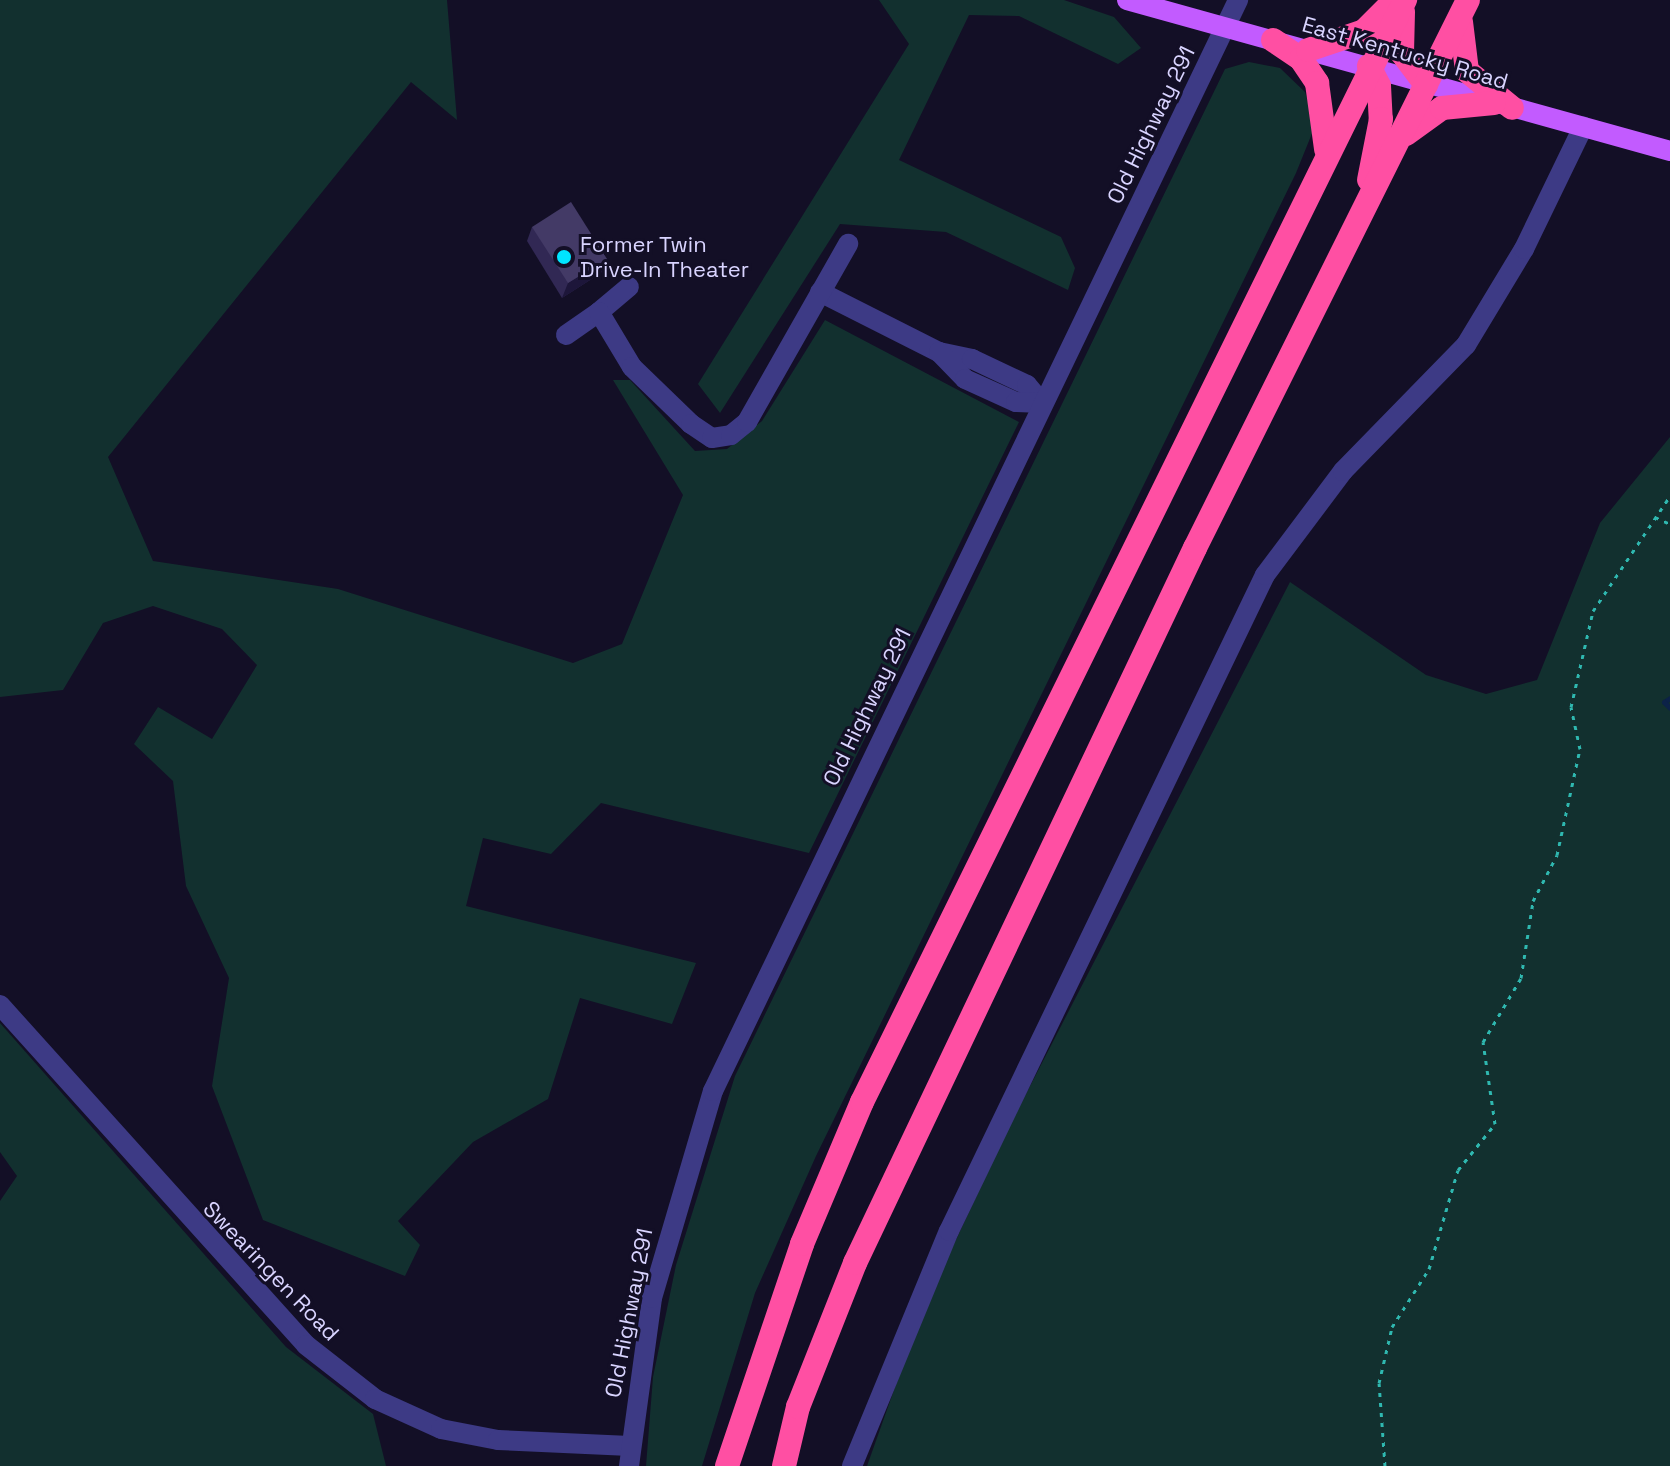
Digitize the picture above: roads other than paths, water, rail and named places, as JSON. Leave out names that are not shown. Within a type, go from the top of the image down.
[{"type":"highway","points":[[1308,50],[1364,31],[1395,0]]},
{"type":"highway","points":[[727,1466],[802,1244],[862,1102],[1325,154],[1406,0]]},
{"type":"highway","points":[[1406,0],[1402,53],[1426,85]]},
{"type":"highway","points":[[784,1466],[798,1407],[855,1263],[1465,7]]},
{"type":"highway","points":[[1465,7],[1467,71],[1503,106]]},
{"type":"highway","points":[[1273,40],[1301,59],[1317,83],[1325,154]]},
{"type":"highway","points":[[1361,216],[1381,119],[1379,86],[1369,66]]},
{"type":"highway","points":[[1398,141],[1442,108],[1503,106]]},
{"type":"main road","name":"East Kentucky Road","points":[[1127,0],[1670,151]]},
{"type":"street","name":"Old Highway 291","points":[[630,1456],[652,1298],[713,1091],[1238,0]]},
{"type":"street","points":[[852,1466],[924,1284],[1265,575],[1343,471],[1466,345],[1524,249],[1583,127]]},
{"type":"street","points":[[599,312],[632,367],[712,438],[747,422],[848,244]]},
{"type":"street","points":[[566,335],[629,287]]},
{"type":"street","points":[[820,292],[939,352],[972,359],[1027,385],[1042,403]]},
{"type":"street","name":"Swearingen Road","points":[[0,1005],[306,1345],[375,1399],[441,1429],[498,1440],[630,1456]]},
{"type":"waterway","points":[[1670,698],[1664,702],[1670,708]]},
{"type":"place","name":"Former Twin Drive-In Theater","points":[[564,257]]}]
